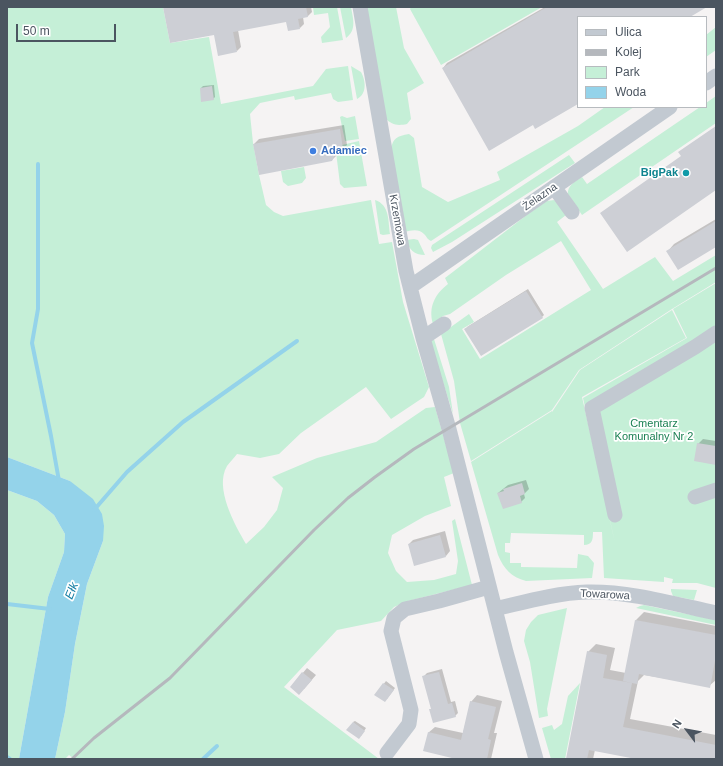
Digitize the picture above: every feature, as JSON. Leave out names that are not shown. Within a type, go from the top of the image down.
[{"type":"street","name":"Krzemowa","points":[[360,7],[410,287],[449,429],[489,586]]},
{"type":"street","points":[[707,81],[716,76]]},
{"type":"street","name":"Żelazna","points":[[410,287],[669,108]]},
{"type":"street","points":[[554,187],[572,212]]},
{"type":"street","points":[[423,338],[444,324]]},
{"type":"street","points":[[615,515],[592,408],[716,333]]},
{"type":"street","points":[[695,497],[716,490]]},
{"type":"street","points":[[387,753],[410,724],[412,710],[391,631],[394,618],[405,609],[439,601],[489,586],[494,609],[536,759]]},
{"type":"street","name":"Towarowa","points":[[494,609],[554,596],[592,592],[634,596],[716,613]]},
{"type":"green space","points":[[7,7],[163,7],[170,43],[209,37],[221,104],[313,86],[326,69],[348,66],[353,100],[338,102],[333,99],[331,93],[295,100],[294,96],[260,103],[250,114],[253,143],[266,205],[274,212],[283,216],[371,200],[379,244],[392,242],[403,302],[429,387],[424,397],[391,419],[366,387],[301,433],[279,454],[260,458],[237,454],[227,466],[223,485],[224,495],[232,517],[246,544],[264,527],[277,510],[283,488],[272,477],[317,458],[376,442],[426,408],[435,407],[454,473],[444,477],[451,506],[425,516],[392,535],[388,553],[396,571],[407,582],[434,580],[456,574],[458,561],[452,521],[455,519],[472,585],[408,601],[394,607],[381,621],[337,630],[284,687],[379,759],[74,759],[69,755],[65,759],[55,759],[65,712],[75,644],[87,584],[103,541],[70,481],[7,457]]},
{"type":"green space","points":[[313,7],[337,7],[343,40],[322,43],[321,37],[330,27],[328,13],[314,15]]},
{"type":"green space","points":[[340,7],[351,7],[353,28],[346,38]]},
{"type":"green space","points":[[366,7],[396,7],[404,48],[424,83],[407,93],[411,119],[407,124],[395,124],[385,118]]},
{"type":"green space","points":[[411,7],[542,7],[441,65],[410,9]]},
{"type":"green space","points":[[716,27],[716,50],[707,56],[707,34]]},
{"type":"green space","points":[[351,66],[361,72],[365,83],[363,94],[357,99]]},
{"type":"green space","points":[[716,96],[716,123],[582,215],[568,194],[572,184],[582,177],[587,184],[699,108],[707,108],[707,102]]},
{"type":"green space","points":[[604,108],[632,108],[431,241],[420,231],[413,230],[405,232],[391,149],[396,138],[409,134],[414,138],[422,187],[448,202],[500,180],[497,172],[578,126]]},
{"type":"green space","points":[[342,116],[347,118],[355,116],[359,139],[345,141],[340,117]]},
{"type":"green space","points":[[359,141],[367,186],[344,188],[340,184],[336,152],[343,150],[342,145]]},
{"type":"green space","points":[[569,155],[575,163],[452,242],[433,252],[431,248],[432,245]]},
{"type":"green space","points":[[304,167],[306,178],[302,183],[288,186],[283,182],[281,171]]},
{"type":"green space","points":[[375,200],[380,202],[386,210],[390,234],[380,234]]},
{"type":"green space","points":[[554,200],[566,215],[557,222],[603,289],[655,257],[673,281],[716,255],[716,282],[579,370],[552,410],[471,461],[460,423],[454,381],[441,334],[469,314],[474,322],[462,329],[480,359],[591,290],[561,241],[506,275],[433,324],[431,312],[432,307],[439,292],[448,284],[445,278],[528,214],[547,201]]},
{"type":"green space","points":[[406,240],[418,240],[425,255],[415,253],[410,249]]},
{"type":"green space","name":"Cmentarz Komunalny Nr 2","points":[[716,283],[716,588],[697,583],[672,583],[673,579],[664,577],[664,582],[604,578],[602,532],[593,532],[592,542],[584,545],[584,535],[511,533],[510,543],[505,543],[505,552],[510,553],[510,563],[521,563],[521,567],[577,568],[578,554],[588,556],[594,563],[592,578],[526,581],[512,575],[498,555],[471,462],[552,412],[580,370],[672,310],[686,338],[582,397],[615,543],[583,398],[687,338],[673,309]]},
{"type":"green space","points":[[434,339],[449,387],[453,414],[430,341]]},
{"type":"green space","points":[[7,490],[37,501],[54,515],[65,534],[64,552],[48,597],[19,759],[7,759]]},
{"type":"green space","points":[[671,589],[697,590],[694,600],[673,596]]},
{"type":"green space","points":[[644,605],[716,620],[716,625],[636,608]]},
{"type":"green space","points":[[567,608],[547,709],[548,716],[539,718],[530,662],[524,641],[526,630],[538,615]]},
{"type":"green space","points":[[580,683],[565,759],[551,759],[542,728],[552,725],[554,730],[562,724],[568,696]]},
{"type":"water","name":"Ełk","points":[[7,457],[70,481],[93,499],[102,514],[104,526],[103,541],[87,584],[75,644],[65,712],[55,759],[19,759],[48,597],[64,552],[65,534],[54,515],[37,501],[7,490]]},
{"type":"building","points":[[163,7],[306,7],[308,17],[298,19],[300,29],[288,31],[286,22],[233,32],[237,52],[218,56],[214,35],[170,43]]},
{"type":"building","points":[[547,7],[707,7],[692,16],[577,16],[577,105],[535,129],[533,125],[489,151],[442,68]]},
{"type":"building","points":[[212,86],[214,100],[201,102],[200,88]]},
{"type":"building","name":"BigPak","points":[[716,126],[716,190],[627,252],[600,213],[681,156],[678,152]]},
{"type":"building","points":[[340,129],[343,150],[337,151],[332,161],[259,175],[253,144]]},
{"type":"building","points":[[716,221],[716,247],[678,270],[666,251]]},
{"type":"building","points":[[526,291],[543,318],[481,356],[464,329]]},
{"type":"building","points":[[697,443],[716,446],[716,465],[694,461]]},
{"type":"building","points":[[522,483],[525,494],[520,496],[522,503],[503,509],[497,493],[504,491],[503,489]]},
{"type":"building","points":[[440,535],[446,557],[414,566],[408,544]]},
{"type":"building","points":[[635,620],[716,635],[716,655],[710,688],[639,674],[637,684],[623,681]]},
{"type":"building","points":[[587,651],[607,655],[603,678],[632,683],[623,727],[716,745],[716,759],[636,759],[589,750],[587,759],[566,759]]},
{"type":"building","points":[[302,672],[312,680],[299,695],[290,687]]},
{"type":"building","points":[[439,672],[448,704],[452,703],[456,717],[433,723],[429,709],[431,709],[422,676]]},
{"type":"building","points":[[383,683],[394,690],[385,702],[374,695]]},
{"type":"building","points":[[470,701],[496,707],[488,739],[491,740],[487,759],[456,759],[423,751],[428,732],[461,740]]},
{"type":"building","points":[[353,722],[365,731],[359,739],[346,730]]},
{"type":"waterway","points":[[38,164],[38,309],[32,343],[59,481]]},
{"type":"waterway","points":[[94,510],[127,472],[183,422],[297,341]]},
{"type":"waterway","points":[[7,604],[50,609]]},
{"type":"waterway","points":[[203,759],[217,746]]},
{"type":"railway","points":[[72,759],[94,738],[170,678],[314,530],[348,498],[375,477],[414,449],[716,268]]},
{"type":"place","name":"Adamiec","points":[[313,151]]},
{"type":"place","name":"BigPak","points":[[686,173]]}]
